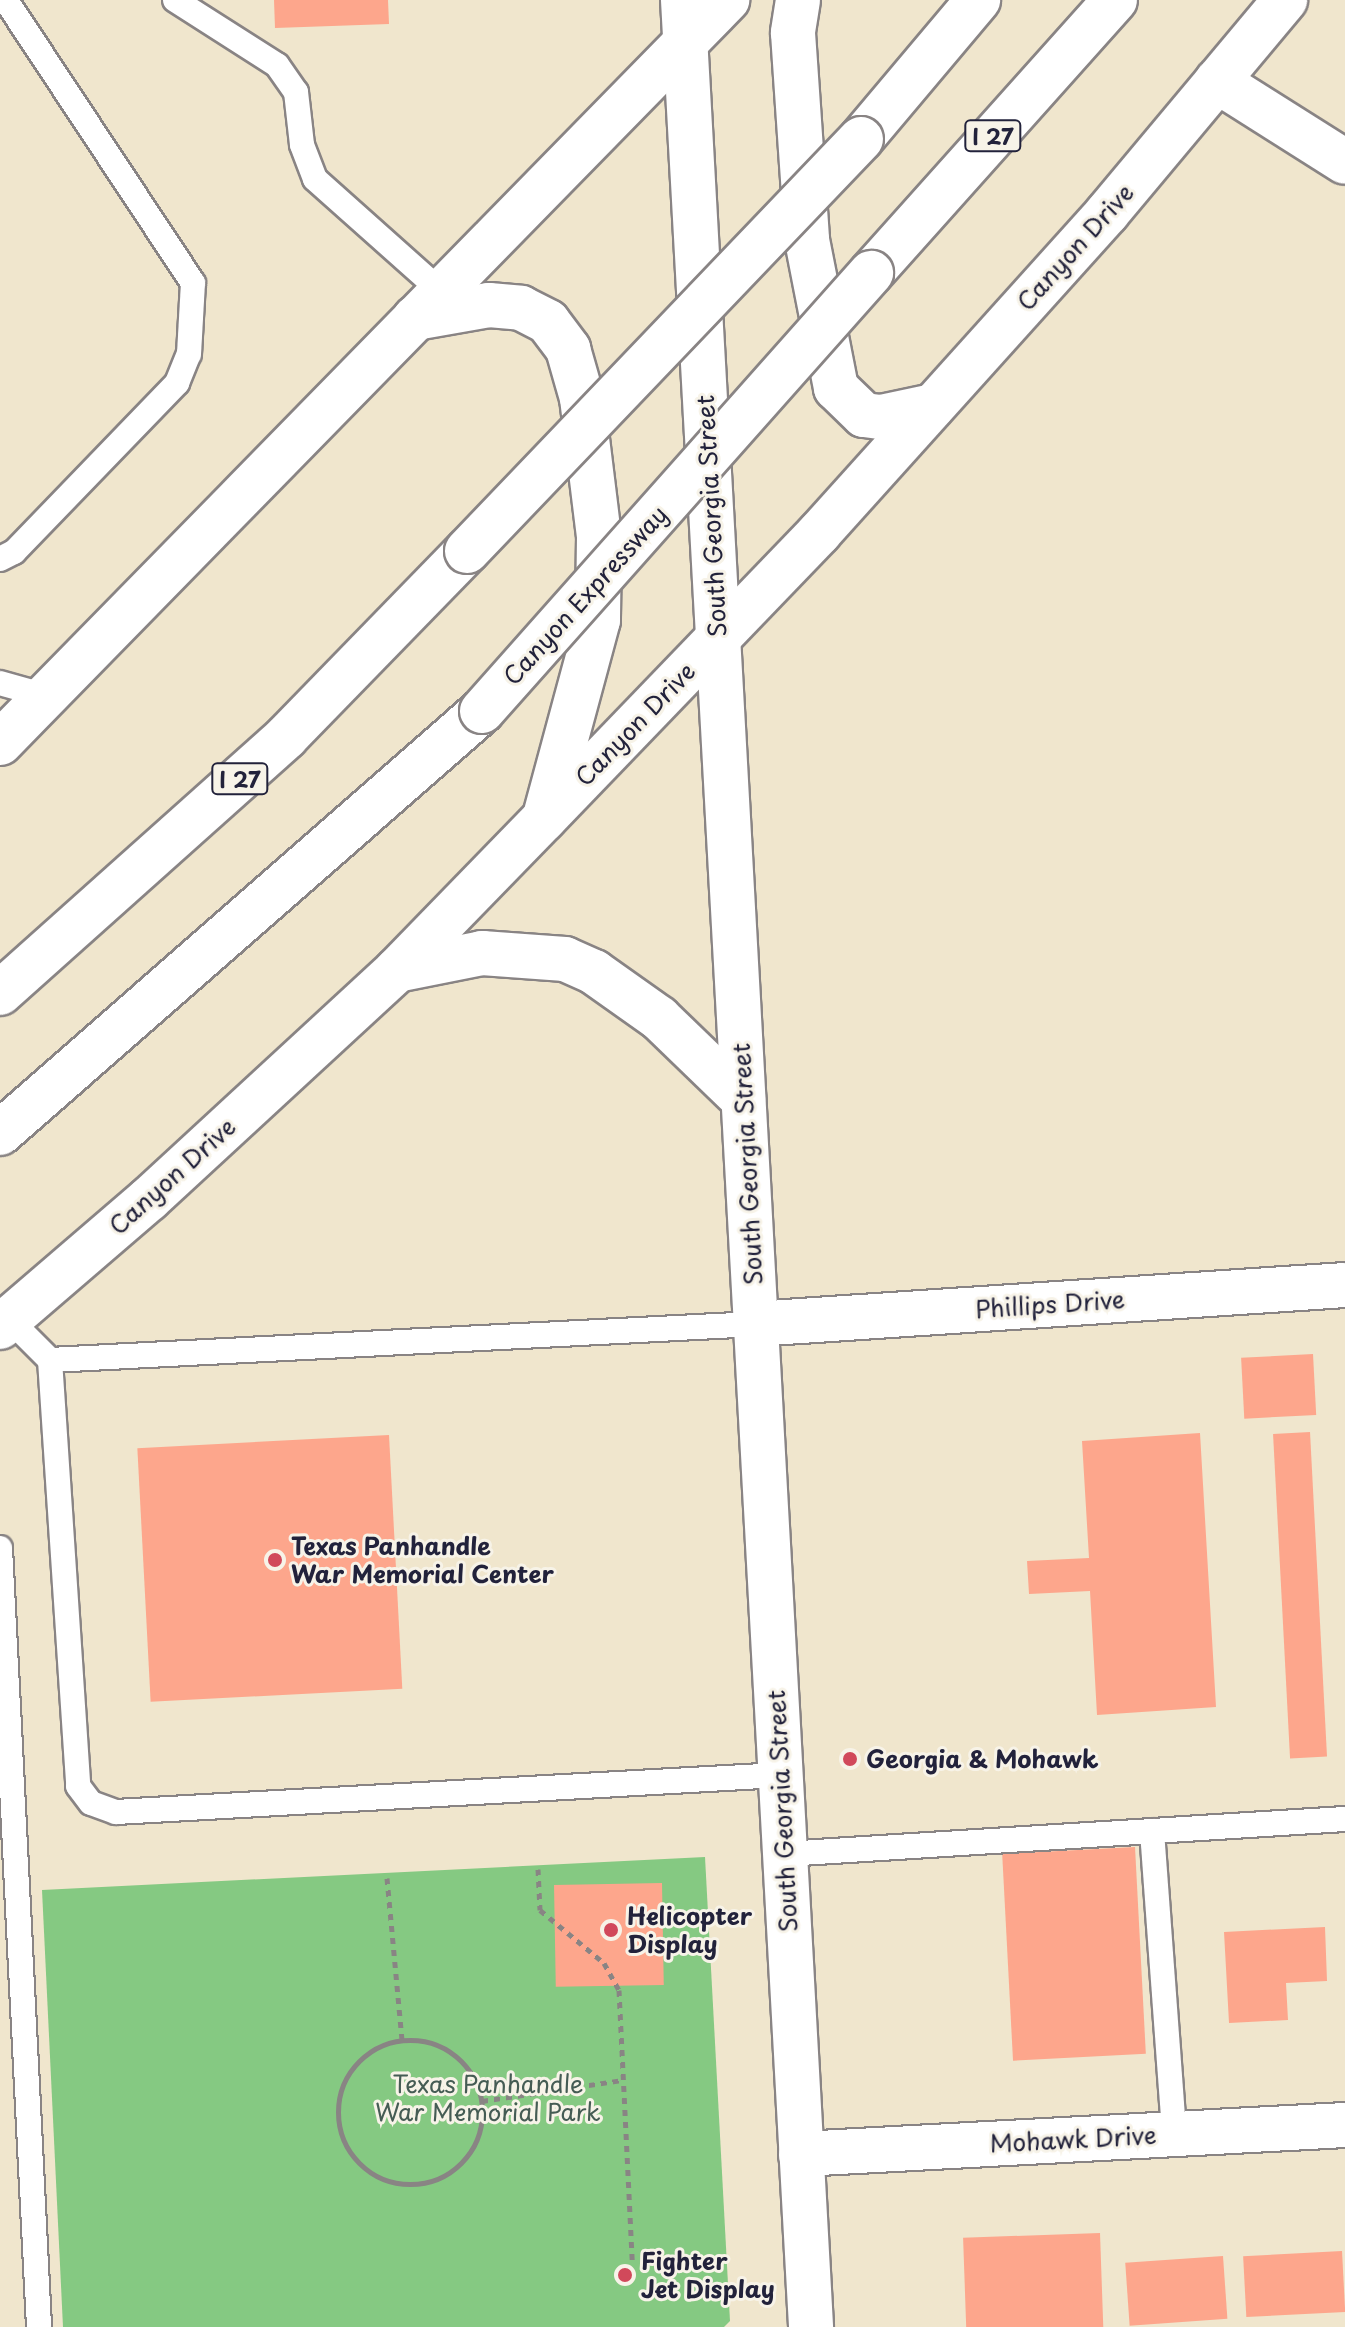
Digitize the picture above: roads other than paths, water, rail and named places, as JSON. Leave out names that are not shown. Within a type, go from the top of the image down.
[{"type":"main road","name":"South Georgia Street","points":[[683,0],[811,2327]]},
{"type":"main road","points":[[0,743],[50,697],[727,0]]},
{"type":"main road","points":[[798,0],[793,33],[807,240],[836,388],[864,415],[881,417],[933,406]]},
{"type":"main road","name":"I 27","points":[[0,993],[286,737],[861,139],[978,0]]},
{"type":"main road","name":"Canyon Expressway","points":[[0,1133],[482,711],[1115,0]]},
{"type":"main road","name":"Canyon Drive","points":[[5,1323],[149,1199],[397,970],[544,819],[718,638],[933,406],[1107,213],[1285,0]]},
{"type":"main road","points":[[1217,81],[1345,162]]},
{"type":"main road","points":[[429,305],[521,308],[548,322],[568,349],[582,398],[599,536],[598,620],[544,819]]},
{"type":"main road","points":[[397,970],[482,953],[565,959],[594,972],[659,1018],[743,1099]]},
{"type":"main road","name":"Phillips Drive","points":[[755,1324],[1345,1285]]},
{"type":"main road","name":"Mohawk Drive","points":[[801,2154],[1345,2125]]},
{"type":"lane","points":[[0,559],[14,552],[177,383],[189,354],[193,283],[6,0]]},
{"type":"lane","points":[[175,0],[277,65],[296,92],[302,145],[315,179],[429,305]]},
{"type":"lane","points":[[0,683],[50,697]]},
{"type":"lane","points":[[5,1323],[50,1360],[755,1324]]},
{"type":"lane","points":[[50,1360],[78,1786],[91,1803],[116,1812],[780,1775]]},
{"type":"lane","points":[[0,1548],[39,2327]]},
{"type":"lane","points":[[785,1854],[1345,1819]]},
{"type":"lane","points":[[1152,1831],[1174,2134]]},
{"type":"place","name":"Texas Panhandle War Memorial Center","points":[[275,1560]]},
{"type":"place","name":"Georgia & Mohawk","points":[[850,1759]]},
{"type":"place","name":"Helicopter Display","points":[[611,1930]]},
{"type":"place","name":"Fighter Jet Display","points":[[625,2275]]},
{"type":"park label","name":"Texas Panhandle War Memorial Park","points":[[488,2098]]}]
